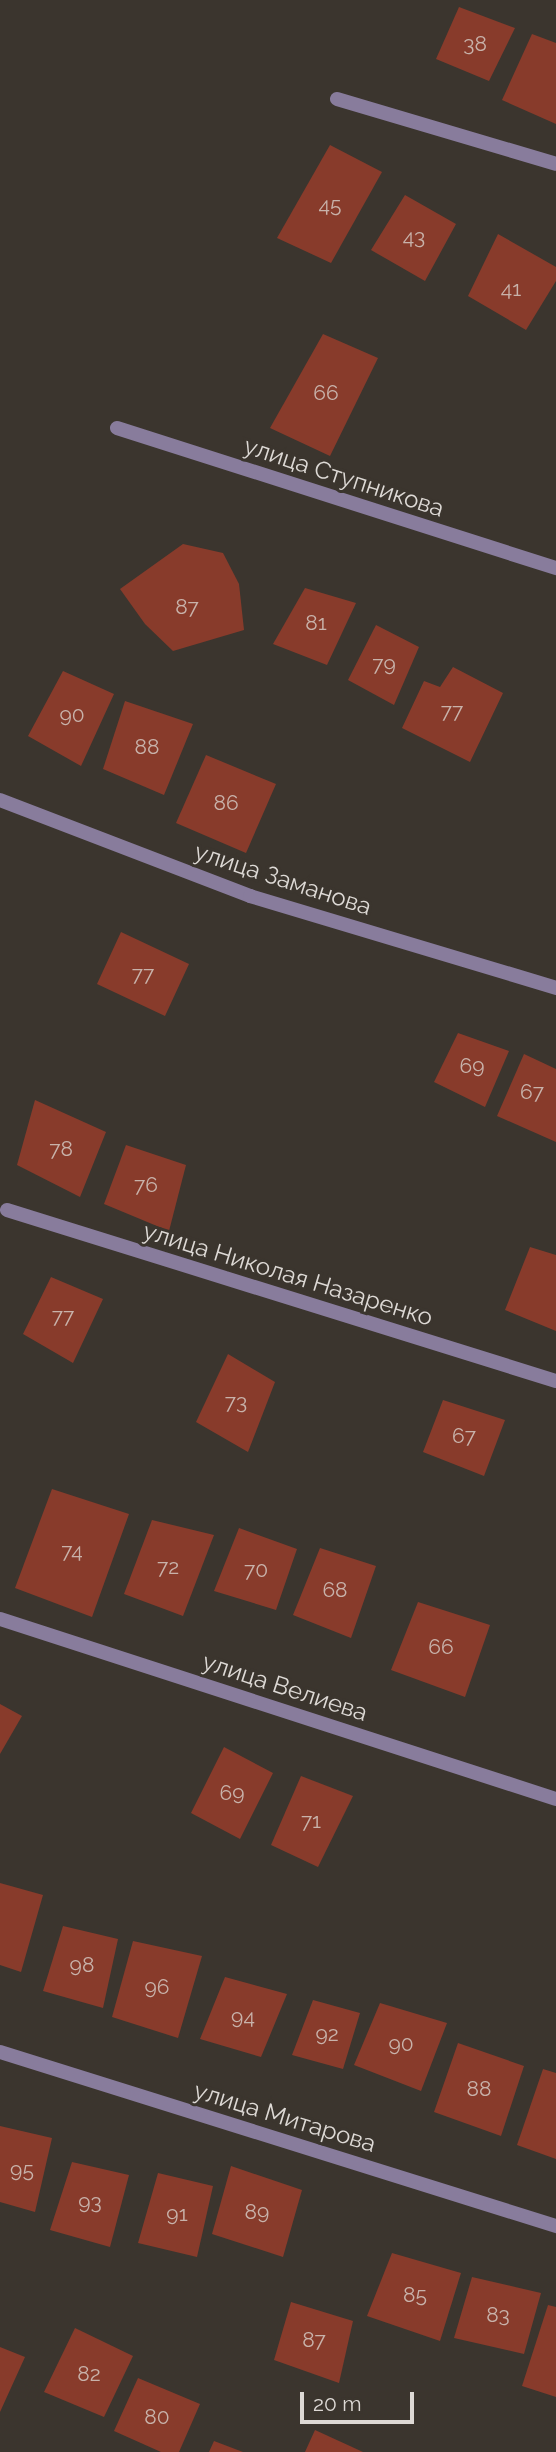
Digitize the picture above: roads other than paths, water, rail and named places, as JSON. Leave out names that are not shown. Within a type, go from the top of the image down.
[{"type":"street","points":[[337,99],[556,164]]},
{"type":"street","name":"улица Ступникова","points":[[117,428],[556,568]]},
{"type":"street","name":"улица Заманова","points":[[0,800],[250,896],[556,988]]},
{"type":"street","name":"улица Николая Назаренко","points":[[7,1210],[556,1381]]},
{"type":"street","name":"улица Велиева","points":[[0,1619],[556,1799]]},
{"type":"street","name":"улица Митарова","points":[[0,2052],[556,2226]]}]
